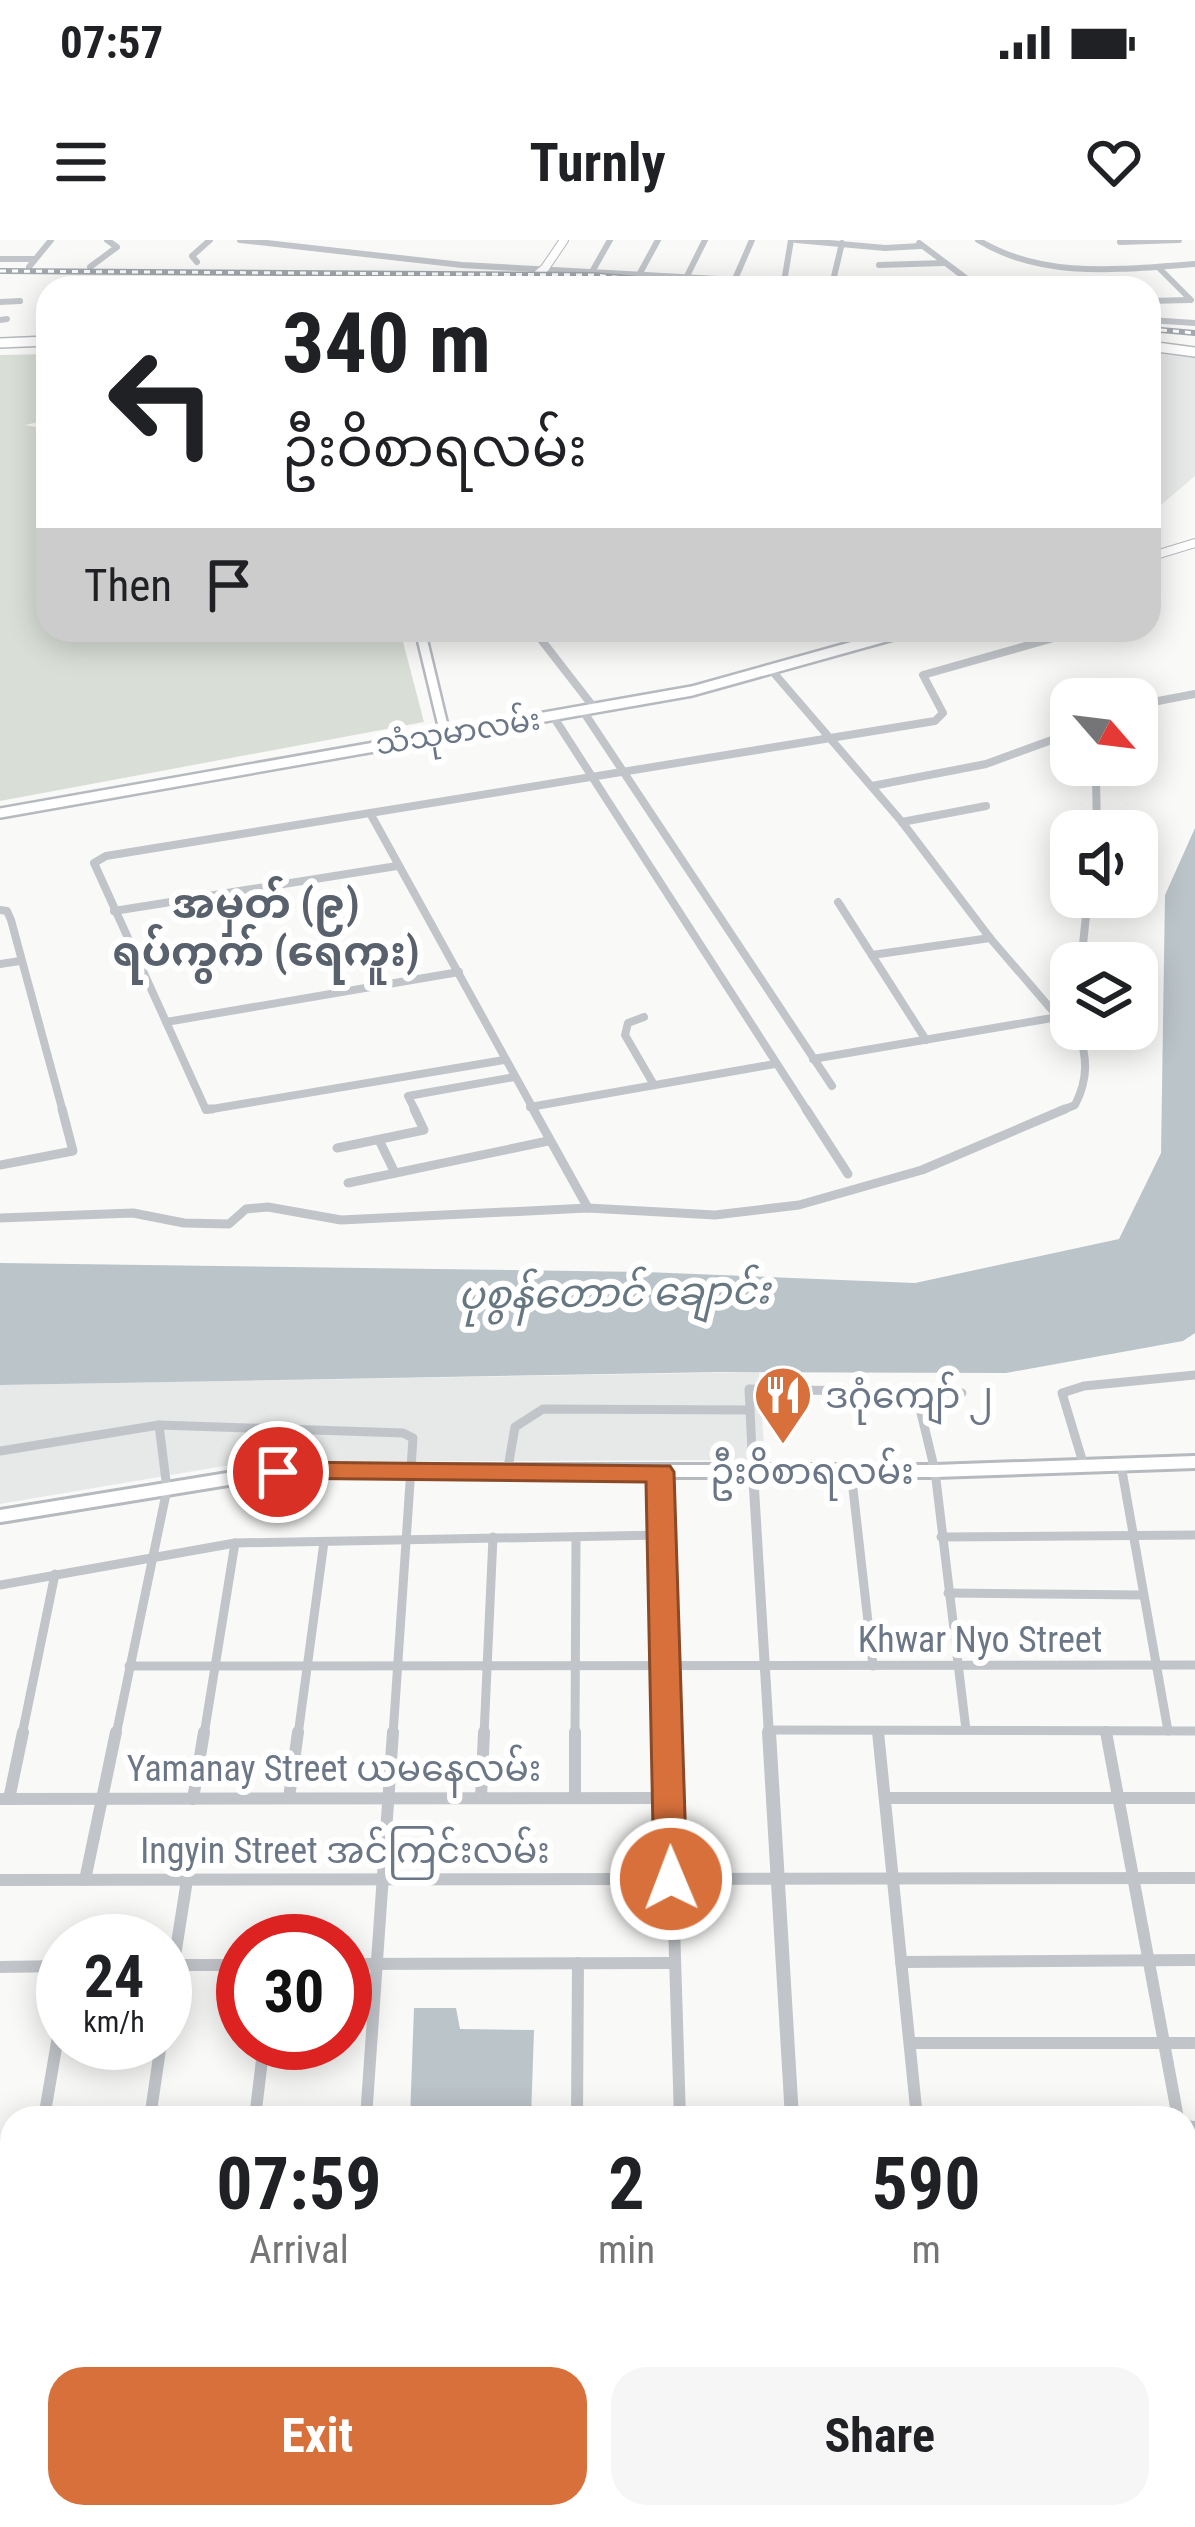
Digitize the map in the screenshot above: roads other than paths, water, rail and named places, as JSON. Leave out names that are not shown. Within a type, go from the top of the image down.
[{"type":"main road","points":[[536,276],[564,240]]},
{"type":"main road","points":[[0,344],[36,342]]},
{"type":"main road","points":[[1161,349],[1195,353]]},
{"type":"main road","points":[[1161,553],[1195,543]]},
{"type":"main road","points":[[423,642],[445,734]]},
{"type":"main road","name":"သံသုမာလမ်း","points":[[0,813],[589,710],[773,672],[872,642]]},
{"type":"main road","name":"ဦးဝိစာရလမ်း","points":[[0,1516],[278,1472],[935,1471],[1195,1462]]},
{"type":"street","points":[[29,267],[51,240]]},
{"type":"street","points":[[90,267],[117,247],[107,240]]},
{"type":"street","points":[[197,262],[192,256],[210,240]]},
{"type":"street","points":[[240,240],[461,266],[688,276],[705,240]]},
{"type":"street","points":[[593,270],[610,240]]},
{"type":"street","points":[[640,273],[658,240]]},
{"type":"street","points":[[736,276],[752,240]]},
{"type":"street","points":[[785,276],[793,240],[885,248],[918,243],[963,276]]},
{"type":"street","points":[[978,240],[997,252],[1069,268],[1111,272],[1195,264]]},
{"type":"street","points":[[1120,242],[1179,240]]},
{"type":"street","points":[[834,276],[842,242]]},
{"type":"street","points":[[258,258],[272,244]]},
{"type":"street","points":[[885,248],[879,265],[945,263]]},
{"type":"street","points":[[319,263],[329,250]]},
{"type":"street","points":[[0,259],[34,260]]},
{"type":"street","points":[[1157,267],[1193,300]]},
{"type":"street","points":[[1161,301],[1193,300]]},
{"type":"street","points":[[0,302],[20,302]]},
{"type":"street","points":[[1161,321],[1195,323]]},
{"type":"street","points":[[542,642],[589,710],[620,772],[832,1086]]},
{"type":"street","points":[[504,1060],[206,1110],[94,863],[939,720],[943,712],[923,675],[1040,642]]},
{"type":"street","points":[[773,672],[902,821],[990,938],[1058,1016],[813,1060]]},
{"type":"street","points":[[1158,700],[1195,694]]},
{"type":"street","points":[[553,716],[848,1174]]},
{"type":"street","points":[[872,786],[986,764],[1050,741]]},
{"type":"street","points":[[902,821],[986,806]]},
{"type":"street","points":[[370,813],[588,1208]]},
{"type":"street","points":[[114,911],[397,866]]},
{"type":"street","points":[[838,902],[926,1040]]},
{"type":"street","points":[[0,910],[8,911],[73,1151],[0,1165]]},
{"type":"street","points":[[872,955],[990,938]]},
{"type":"street","points":[[0,964],[20,961]]},
{"type":"street","points":[[166,1022],[458,972]]},
{"type":"street","points":[[644,1017],[628,1023],[625,1034],[654,1085]]},
{"type":"street","points":[[0,1218],[133,1214],[184,1223],[229,1223],[246,1209],[268,1207],[341,1220],[588,1208],[715,1215],[799,1205],[922,1170],[1075,1105],[1089,1081],[1086,1050]]},
{"type":"street","points":[[530,1107],[775,1064]]},
{"type":"street","points":[[337,1148],[424,1130],[408,1096],[514,1077]]},
{"type":"street","points":[[379,1140],[395,1173]]},
{"type":"street","points":[[348,1183],[548,1141]]},
{"type":"street","points":[[1084,1466],[1062,1393],[1084,1386],[1195,1376]]},
{"type":"street","points":[[791,2106],[748,1389],[962,1393]]},
{"type":"street","points":[[916,1392],[935,1471],[966,1730]]},
{"type":"street","points":[[507,1473],[515,1427],[543,1409],[750,1410]]},
{"type":"street","points":[[85,1880],[167,1489],[159,1425]]},
{"type":"street","points":[[0,1451],[159,1425],[403,1433],[413,1438],[367,2106]]},
{"type":"street","points":[[1121,1465],[1168,1731]]},
{"type":"street","points":[[851,1471],[874,1666]]},
{"type":"street","points":[[660,1472],[680,2106]]},
{"type":"street","points":[[0,1585],[235,1544],[662,1535]]},
{"type":"street","points":[[941,1537],[1195,1535]]},
{"type":"street","points":[[575,1798],[576,1537]]},
{"type":"street","points":[[481,1798],[493,1538]]},
{"type":"street","points":[[289,1798],[324,1542]]},
{"type":"street","points":[[193,1798],[235,1544]]},
{"type":"street","points":[[4,1799],[55,1574]]},
{"type":"street","points":[[948,1593],[1143,1595]]},
{"type":"street","name":"Khwar Nyo Street","points":[[129,1666],[1195,1665]]},
{"type":"street","points":[[770,1730],[1195,1731]]},
{"type":"street","points":[[878,1730],[916,2106]]},
{"type":"street","points":[[1106,1731],[1176,2106]]},
{"type":"street","name":"Yamanay Street ယမနေလမ်း","points":[[4,1799],[669,1798]]},
{"type":"street","points":[[884,1798],[1195,1798]]},
{"type":"street","name":"Ingyin Street အင်ကြင်းလမ်း","points":[[0,1880],[1195,1878]]},
{"type":"street","points":[[180,1914],[187,1880]]},
{"type":"street","points":[[901,1961],[1195,1960]]},
{"type":"street","points":[[372,1964],[674,1964]]},
{"type":"street","points":[[577,2106],[578,1964]]},
{"type":"street","points":[[0,1966],[36,1966]]},
{"type":"street","points":[[910,2043],[1195,2043]]},
{"type":"street","points":[[46,2106],[52,2070]]},
{"type":"street","points":[[152,2106],[157,2070]]},
{"type":"street","points":[[256,2106],[261,2070]]},
{"type":"water","name":"ပုစွန်တောင် ချောင်း","points":[[1195,828],[1195,1333],[1183,1341],[1006,1373],[722,1372],[0,1385],[0,1263],[645,1272],[915,1283],[1119,1239],[1161,1153],[1165,895]]},
{"type":"water","points":[[414,2008],[456,2008],[460,2029],[534,2030],[531,2106],[410,2106]]},
{"type":"railway","points":[[0,271],[604,276]]},
{"type":"railway","points":[[1161,330],[1195,333]]},
{"type":"place","name":"ဒဂုံကျော် ၂","points":[[783,1446]]},
{"type":"district","name":"အမှတ် (၉) ရပ်ကွက် (ရေကူး)","points":[[266,927]]}]
